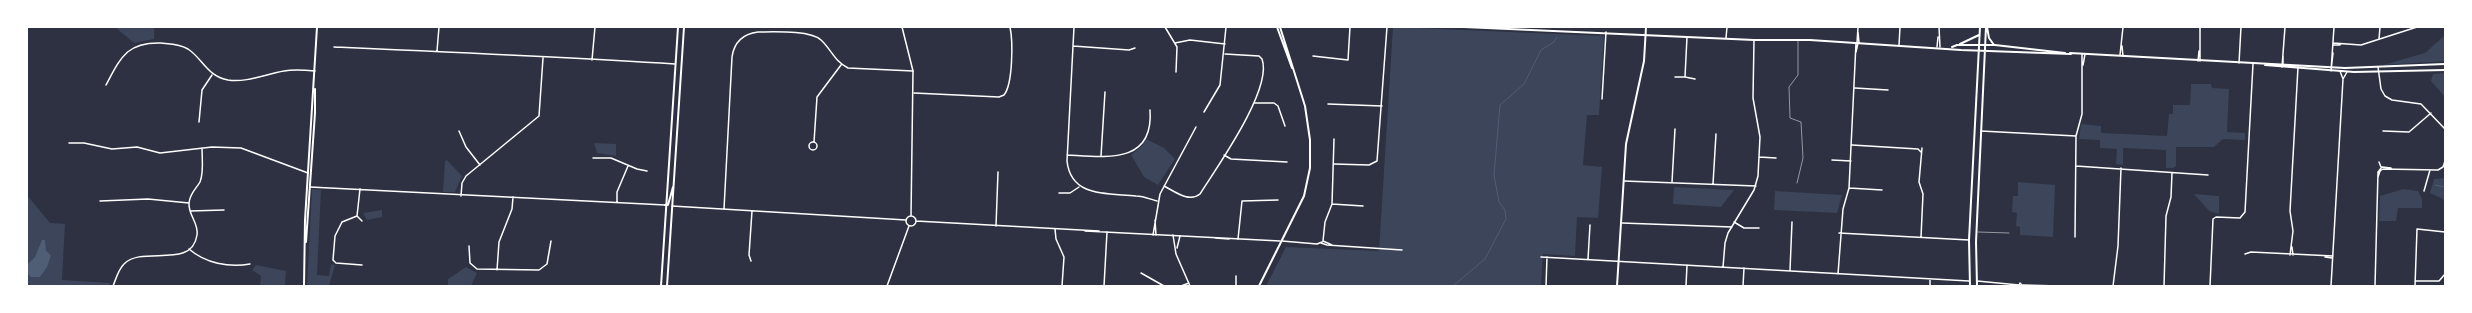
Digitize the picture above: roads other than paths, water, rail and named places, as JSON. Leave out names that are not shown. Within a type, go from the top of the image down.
[{"type":"main road","points":[[304,286],[308,187],[315,114],[314,82],[317,27]]},
{"type":"main road","points":[[661,286],[665,205],[678,27]]},
{"type":"main road","points":[[667,286],[684,27]]},
{"type":"main road","points":[[1277,27],[1285,54],[1295,73]]},
{"type":"main road","points":[[1259,286],[1304,196],[1310,168],[1310,140],[1306,112],[1280,27]]},
{"type":"main road","points":[[1464,27],[1606,32],[1754,40],[1798,40],[2253,64],[2378,67],[2445,64]]},
{"type":"main road","points":[[1617,286],[1626,138],[1644,61],[1646,27]]},
{"type":"main road","points":[[1970,286],[1969,240],[1980,27]]},
{"type":"main road","points":[[1977,286],[1977,203],[1984,50],[1987,27]]},
{"type":"main road","points":[[1987,27],[1988,38],[1994,45]]},
{"type":"main road","points":[[1951,48],[1980,35]]},
{"type":"main road","points":[[1957,45],[1994,45],[2071,54]]},
{"type":"main road","points":[[2282,65],[2298,68],[2347,72],[2445,70]]},
{"type":"main road","points":[[1977,103],[1982,103]]},
{"type":"main road","points":[[668,170],[674,170]]},
{"type":"main road","points":[[665,205],[668,205],[673,186]]},
{"type":"main road","points":[[1971,203],[1977,203]]},
{"type":"main road","points":[[1969,281],[1976,281]]},
{"type":"street","points":[[437,51],[439,27]]},
{"type":"street","points":[[592,60],[595,27]]},
{"type":"street","points":[[902,27],[913,71],[914,93],[911,216],[916,221],[1154,235],[1322,242],[1333,245],[1402,250]]},
{"type":"street","points":[[914,93],[999,97],[1004,95],[1009,86],[1012,44],[1010,27]]},
{"type":"street","points":[[1074,27],[1067,155],[1068,168],[1079,186],[1098,194],[1138,196],[1157,201]]},
{"type":"street","points":[[1165,27],[1175,43],[1177,56],[1176,72]]},
{"type":"street","points":[[1204,112],[1220,85],[1225,54],[1226,27]]},
{"type":"street","points":[[1312,56],[1348,60],[1350,27]]},
{"type":"street","points":[[1334,164],[1369,165],[1376,163],[1382,106],[1387,27]]},
{"type":"street","points":[[1546,31],[1547,27]]},
{"type":"street","points":[[1726,38],[1727,27]]},
{"type":"street","points":[[1838,274],[1839,234],[1844,202],[1849,188],[1858,27]]},
{"type":"street","points":[[1899,45],[1900,27]]},
{"type":"street","points":[[1938,47],[1939,27]]},
{"type":"street","points":[[2121,56],[2123,27]]},
{"type":"street","points":[[2199,61],[2200,27]]},
{"type":"street","points":[[2239,63],[2241,27]]},
{"type":"street","points":[[2282,65],[2284,27]]},
{"type":"street","points":[[2332,71],[2334,27]]},
{"type":"street","points":[[2379,40],[2380,27]]},
{"type":"street","points":[[2333,44],[2361,45],[2417,27]]},
{"type":"street","points":[[724,209],[732,58],[738,40],[749,33],[758,32],[811,34],[820,39],[841,65],[848,68],[913,71]]},
{"type":"street","points":[[1602,99],[1606,32]]},
{"type":"street","points":[[1684,77],[1687,37]]},
{"type":"street","points":[[1175,43],[1190,40],[1225,44]]},
{"type":"street","points":[[1723,267],[1725,243],[1734,222],[1756,186],[1760,133],[1753,98],[1754,40]]},
{"type":"street","points":[[106,85],[120,59],[128,50],[140,45],[159,43],[173,44],[189,50],[212,75],[225,80],[240,81],[286,70],[315,71]]},
{"type":"street","points":[[1073,46],[1129,50],[1135,48]]},
{"type":"street","points":[[334,47],[675,64]]},
{"type":"street","points":[[1164,186],[1184,196],[1196,197],[1224,155],[1254,103],[1263,78],[1262,58],[1259,56],[1225,54]]},
{"type":"street","points":[[2075,238],[2076,136],[2082,114],[2084,54]]},
{"type":"street","points":[[461,196],[462,183],[466,176],[539,116],[543,58]]},
{"type":"street","points":[[2210,286],[2213,219],[2216,217],[2240,218],[2245,212],[2253,64]]},
{"type":"street","points":[[814,142],[809,144],[812,150],[817,147],[814,142],[817,97],[841,65]]},
{"type":"street","points":[[2292,255],[2290,211],[2298,65]]},
{"type":"street","points":[[2378,67],[2382,92],[2387,98],[2419,103],[2445,129]]},
{"type":"street","points":[[2331,286],[2343,79],[2340,71]]},
{"type":"street","points":[[2343,79],[2347,72]]},
{"type":"street","points":[[199,122],[202,90],[212,75]]},
{"type":"street","points":[[1675,77],[1695,78]]},
{"type":"street","points":[[1855,88],[1888,90]]},
{"type":"street","points":[[1101,157],[1105,92]]},
{"type":"street","points":[[1254,103],[1274,103],[1278,106],[1285,126]]},
{"type":"street","points":[[1328,104],[1382,106]]},
{"type":"street","points":[[1067,155],[1101,157],[1128,154],[1140,146],[1148,133],[1150,110]]},
{"type":"street","points":[[2383,130],[2409,132],[2431,114]]},
{"type":"street","points":[[1154,235],[1157,201],[1196,127]]},
{"type":"street","points":[[1672,182],[1675,129]]},
{"type":"street","points":[[459,131],[466,147],[480,165]]},
{"type":"street","points":[[1981,131],[2076,136]]},
{"type":"street","points":[[1713,184],[1716,134]]},
{"type":"street","points":[[1322,242],[1325,222],[1332,204],[1334,139]]},
{"type":"street","points":[[69,143],[84,143],[112,150],[137,147],[160,153],[222,147],[249,150],[309,173]]},
{"type":"street","points":[[1852,145],[1918,149],[1921,152]]},
{"type":"street","points":[[113,286],[120,269],[130,259],[138,256],[177,254],[189,249],[195,242],[197,232],[189,203],[191,195],[201,178],[202,148]]},
{"type":"street","points":[[1921,238],[1923,194],[1919,182],[1922,148]]},
{"type":"street","points":[[1224,155],[1232,159],[1287,162]]},
{"type":"street","points":[[1759,157],[1776,158]]},
{"type":"street","points":[[593,158],[611,158],[628,166],[647,171]]},
{"type":"street","points":[[1832,160],[1850,161]]},
{"type":"street","points":[[2381,168],[2439,170],[2445,161]]},
{"type":"street","points":[[2375,286],[2378,179],[2381,168],[2379,162]]},
{"type":"street","points":[[617,202],[617,192],[628,166]]},
{"type":"street","points":[[2076,166],[2208,175]]},
{"type":"street","points":[[2113,286],[2118,246],[2121,168]]},
{"type":"street","points":[[2424,191],[2430,170]]},
{"type":"street","points":[[996,226],[998,172]]},
{"type":"street","points":[[2164,286],[2166,216],[2171,197],[2172,172]]},
{"type":"street","points":[[1623,181],[1756,186]]},
{"type":"street","points":[[1059,193],[1070,193],[1079,186]]},
{"type":"street","points":[[308,187],[461,196],[512,196],[665,205]]},
{"type":"street","points":[[1849,188],[1882,190]]},
{"type":"street","points":[[357,216],[360,189]]},
{"type":"street","points":[[497,270],[500,242],[512,209],[512,196]]},
{"type":"street","points":[[1239,198],[1242,201],[1278,200]]},
{"type":"street","points":[[100,200],[148,199],[189,203]]},
{"type":"street","points":[[1238,239],[1242,201]]},
{"type":"street","points":[[1332,204],[1363,206]]},
{"type":"street","points":[[672,206],[906,220],[911,216]]},
{"type":"street","points":[[190,211],[224,210]]},
{"type":"street","points":[[751,261],[749,255],[752,211]]},
{"type":"street","points":[[357,216],[362,221]]},
{"type":"street","points":[[357,216],[342,222],[338,228],[335,236],[333,260],[336,263],[362,264]]},
{"type":"street","points":[[906,220],[909,226]]},
{"type":"street","points":[[887,286],[909,226],[913,225],[916,221]]},
{"type":"street","points":[[1734,222],[1744,228],[1759,228]]},
{"type":"street","points":[[1790,270],[1792,222]]},
{"type":"street","points":[[1620,223],[1732,227]]},
{"type":"street","points":[[1588,259],[1590,225]]},
{"type":"street","points":[[1055,229],[1056,239],[1064,257],[1062,286]]},
{"type":"street","points":[[2415,286],[2417,229],[2445,232]]},
{"type":"street","points":[[1104,286],[1107,232]]},
{"type":"street","points":[[1839,234],[1969,240]]},
{"type":"street","points":[[1173,235],[1176,250],[1190,286]]},
{"type":"street","points":[[1176,250],[1180,236]]},
{"type":"street","points":[[469,246],[470,263],[472,267],[497,270],[544,268],[548,264],[551,241]]},
{"type":"street","points":[[189,249],[197,256],[228,266],[250,264]]},
{"type":"street","points":[[2245,254],[2251,252],[2332,257]]},
{"type":"street","points":[[1541,257],[1969,281]]},
{"type":"street","points":[[1546,286],[1547,257]]},
{"type":"street","points":[[1686,286],[1687,265]]},
{"type":"street","points":[[1743,286],[1744,268]]},
{"type":"street","points":[[1141,273],[1164,286]]},
{"type":"street","points":[[2415,281],[2439,281],[2445,274]]},
{"type":"street","points":[[1236,276],[1236,286]]},
{"type":"street","points":[[1930,279],[1930,286]]},
{"type":"street","points":[[1976,281],[2019,285],[2021,283],[2023,285],[2059,286]]},
{"type":"street","points":[[1181,286],[1189,283]]},
{"type":"lane","points":[[1797,183],[1802,162],[1802,125],[1800,120],[1790,118],[1788,104],[1789,87],[1798,75],[1798,40]]},
{"type":"lane","points":[[1976,232],[2009,233]]},
{"type":"waterway","points":[[1453,286],[1485,259],[1506,219],[1505,210],[1499,202],[1494,175],[1500,105],[1524,84],[1541,50],[1554,42],[1557,37]]},
{"type":"waterway","points":[[2435,185],[2445,187]]}]
